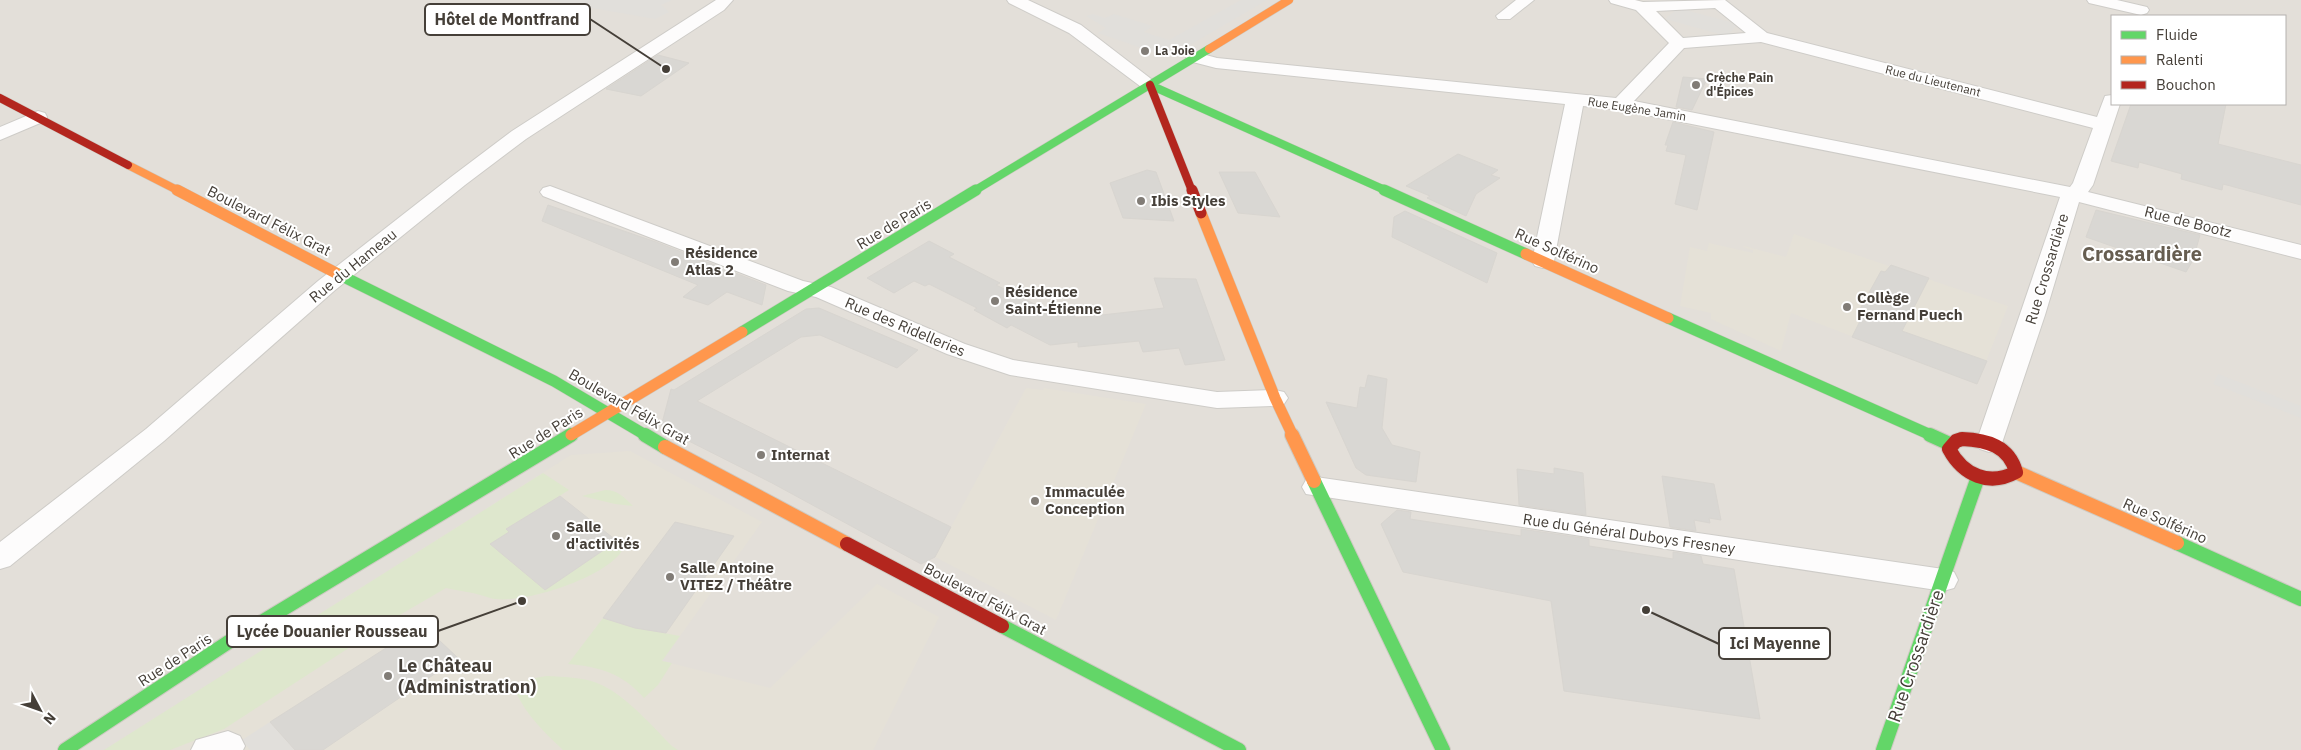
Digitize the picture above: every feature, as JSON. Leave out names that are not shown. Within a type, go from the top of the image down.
[{"type":"main road","name":"Rue de Paris","points":[[65,750],[227,643],[530,461],[606,413],[814,290],[1289,0]]},
{"type":"main road","name":"Rue Solférino","points":[[1150,85],[1952,445]]},
{"type":"main road","points":[[1150,85],[1275,398],[1443,750]]},
{"type":"main road","name":"Boulevard Félix Grat","points":[[0,98],[38,116],[341,275],[554,381],[606,413],[776,507],[1239,750]]},
{"type":"main road","points":[[1970,439],[1989,443],[2007,454],[2016,466],[2016,472],[2006,479],[1998,480],[1967,472],[1954,460],[1949,449],[1956,441],[1970,439]]},
{"type":"main road","name":"Rue Solférino","points":[[2016,472],[2301,599]]},
{"type":"main road","name":"Rue Crossardière","points":[[1883,750],[1978,476]]},
{"type":"street","name":"Rue du Hameau","points":[[0,558],[155,435],[326,286],[458,181],[520,135],[718,8],[725,0]]},
{"type":"street","points":[[1015,0],[1075,29],[1150,85]]},
{"type":"street","points":[[1504,16],[1526,0]]},
{"type":"street","points":[[1617,0],[1642,7],[1719,2],[1761,37]]},
{"type":"street","points":[[2095,0],[2142,9]]},
{"type":"street","points":[[1642,7],[1667,29],[1679,43]]},
{"type":"street","points":[[1622,104],[1679,43],[1761,37]]},
{"type":"street","name":"Rue du Lieutenant","points":[[1761,37],[2104,125]]},
{"type":"street","name":"Rue Eugène Jamin","points":[[1195,57],[1216,63],[1622,104],[2075,195]]},
{"type":"street","points":[[1543,261],[1575,100]]},
{"type":"street","name":"Rue Crossardière","points":[[1989,443],[2033,315],[2068,202],[2083,185],[2111,103]]},
{"type":"street","points":[[0,134],[38,116]]},
{"type":"street","name":"Rue des Ridelleries","points":[[550,192],[796,286],[814,290],[956,349],[1010,367],[1217,400],[1275,398]]},
{"type":"street","name":"Rue de Bootz","points":[[2075,195],[2301,252]]},
{"type":"street","name":"Rue du Général Duboys Fresney","points":[[1316,487],[1943,580]]},
{"type":"shaded area","points":[[0,0],[2301,0],[2301,750],[0,750]]},
{"type":"shaded area","points":[[547,0],[672,0],[661,5],[669,12],[655,19]]},
{"type":"shaded area","points":[[1241,0],[1267,0],[1178,52],[1172,50],[1162,55],[1098,33],[1106,28],[1086,16],[1093,14],[1105,18],[1114,14],[1153,26],[1144,32],[1169,40]]},
{"type":"shaded area","points":[[1678,8],[1738,24],[1727,36],[1665,19]]},
{"type":"shaded area","name":"Collège Fernand Puech","points":[[1794,234],[2008,306],[1977,384],[1791,313],[1781,351],[1711,319],[1711,313],[1680,306],[1690,247],[1707,251],[1709,243],[1753,253],[1753,250],[1744,246],[1786,257]]},
{"type":"shaded area","points":[[2218,374],[2301,406],[2301,418],[2213,384]]},
{"type":"shaded area","name":"Immaculée Conception","points":[[1026,388],[1043,390],[1044,388],[1146,404],[1056,620],[935,557]]},
{"type":"shaded area","points":[[630,451],[762,522],[662,661],[770,688],[877,584],[939,617],[873,750],[104,750],[571,455]]},
{"type":"shaded area","points":[[270,722],[295,750],[250,750],[242,740]]},
{"type":"green space","points":[[543,473],[569,490],[506,529],[509,532],[491,544],[545,589],[614,543],[623,549],[601,569],[565,586],[526,597],[493,599],[475,593],[446,588],[398,616],[224,729],[170,750],[104,750]]},
{"type":"green space","points":[[610,490],[624,497],[633,506],[615,504],[582,496]]},
{"type":"green space","points":[[603,618],[631,627],[680,636],[662,661],[672,663],[658,685],[644,698],[636,689],[619,677],[600,669],[568,664]]},
{"type":"green space","points":[[547,676],[585,680],[607,688],[627,702],[678,750],[563,750],[531,716],[516,692],[521,684]]},
{"type":"building","points":[[658,55],[689,63],[641,96],[606,89]]},
{"type":"building","points":[[1683,77],[1707,79],[1692,110],[1676,107]]},
{"type":"building","points":[[2131,105],[2226,105],[2218,144],[2301,165],[2301,205],[2223,184],[2222,190],[2181,179],[2182,174],[2139,162],[2138,168],[2111,161]]},
{"type":"building","points":[[1673,122],[1714,132],[1697,210],[1675,204],[1686,155],[1666,151],[1668,145],[1665,145]]},
{"type":"building","points":[[1458,154],[1498,170],[1491,175],[1500,178],[1476,194],[1466,216],[1427,198],[1430,196],[1406,186]]},
{"type":"building","name":"Ibis Styles","points":[[1147,170],[1156,172],[1174,221],[1123,218],[1110,183]]},
{"type":"building","points":[[1219,172],[1255,172],[1280,217],[1238,213]]},
{"type":"building","name":"Résidence Atlas 2","points":[[548,205],[656,242],[766,285],[762,305],[727,292],[708,305],[683,297],[698,285],[542,221]]},
{"type":"building","points":[[2096,210],[2200,235],[2193,260],[2186,272],[2086,237]]},
{"type":"building","points":[[1405,211],[1497,253],[1487,283],[1392,237],[1394,217]]},
{"type":"building","name":"Résidence Saint-Étienne","points":[[929,241],[954,254],[949,257],[1000,283],[996,285],[1057,315],[1075,313],[1075,318],[1164,308],[1154,278],[1196,279],[1225,360],[1185,365],[1179,348],[1143,352],[1139,341],[1078,347],[1078,342],[1050,345],[1011,325],[1007,328],[974,310],[977,308],[929,284],[925,286],[914,281],[894,293],[867,278]]},
{"type":"building","name":"Collège Fernand Puech","points":[[1891,265],[1929,278],[1902,331],[1987,361],[1977,384],[1852,337],[1865,311],[1860,309],[1881,271],[1885,272]]},
{"type":"building","name":"Internat","points":[[819,308],[918,350],[897,368],[820,335],[801,337],[697,401],[951,527],[935,557],[921,564],[772,483],[661,427],[671,389],[674,390],[806,309]]},
{"type":"building","points":[[1368,375],[1387,379],[1382,428],[1392,445],[1420,452],[1416,482],[1366,475],[1356,468],[1326,402],[1357,408],[1360,387],[1365,388]]},
{"type":"building","points":[[1554,468],[1583,473],[1586,515],[1519,505],[1517,469],[1554,474]]},
{"type":"building","points":[[1662,476],[1714,484],[1721,520],[1709,518],[1710,523],[1694,520],[1696,531],[1670,527]]},
{"type":"building","name":"Salle d'activités","points":[[560,496],[617,541],[545,590],[490,544],[509,532],[506,529]]},
{"type":"building","points":[[1397,510],[1411,512],[1410,519],[1521,536],[1521,529],[1589,539],[1589,546],[1673,559],[1673,552],[1701,556],[1703,564],[1734,569],[1760,719],[1564,691],[1551,601],[1403,572],[1381,524]]},
{"type":"building","name":"Salle Antoine VITEZ / Théâtre","points":[[675,522],[734,536],[666,633],[635,628],[603,618]]},
{"type":"building","name":"Le Château (Administration)","points":[[421,623],[458,658],[323,750],[295,750],[270,722],[386,648]]},
{"type":"traffic: fast","points":[[742,332],[1209,49]]},
{"type":"traffic: fast","points":[[1150,85],[1526,254]]},
{"type":"traffic: fast","points":[[336,273],[554,381],[665,447]]},
{"type":"traffic: fast","points":[[1668,318],[1952,445]]},
{"type":"traffic: fast","points":[[65,750],[227,643],[571,435]]},
{"type":"traffic: fast","points":[[1883,750],[1978,477]]},
{"type":"traffic: fast","points":[[1314,481],[1443,750]]},
{"type":"traffic: fast","points":[[2177,543],[2301,599]]},
{"type":"traffic: fast","points":[[1002,626],[1239,750]]},
{"type":"traffic: slow","points":[[1209,49],[1289,0]]},
{"type":"traffic: slow","points":[[128,165],[336,273]]},
{"type":"traffic: slow","points":[[1201,213],[1275,398],[1314,481]]},
{"type":"traffic: slow","points":[[1526,254],[1668,318]]},
{"type":"traffic: slow","points":[[571,435],[742,332]]},
{"type":"traffic: slow","points":[[665,447],[847,544]]},
{"type":"traffic: slow","points":[[2016,472],[2177,543]]},
{"type":"traffic: jam","points":[[1150,85],[1201,213]]},
{"type":"traffic: jam","points":[[0,98],[128,165]]},
{"type":"traffic: jam","points":[[1962,439],[1980,440],[2003,450],[2009,456],[2016,472],[1997,480],[1978,477],[1969,472],[1960,466],[1949,449],[1956,441],[1962,439]]},
{"type":"traffic: jam","points":[[847,544],[1002,626]]},
{"type":"place","name":"La Joie","points":[[1145,51]]},
{"type":"place","name":"Hôtel de Montfrand","points":[[666,69]]},
{"type":"place","name":"Crèche Pain d'Épices","points":[[1696,85]]},
{"type":"place","name":"Ibis Styles","points":[[1141,201]]},
{"type":"place","name":"Résidence Atlas 2","points":[[675,262]]},
{"type":"place","name":"Résidence Saint-Étienne","points":[[995,301]]},
{"type":"place","name":"Collège Fernand Puech","points":[[1847,307]]},
{"type":"place","name":"Internat","points":[[761,455]]},
{"type":"place","name":"Immaculée Conception","points":[[1035,501]]},
{"type":"place","name":"Salle d'activités","points":[[556,536]]},
{"type":"place","name":"Salle Antoine VITEZ / Théâtre","points":[[670,577]]},
{"type":"place","name":"Lycée Douanier Rousseau","points":[[522,601]]},
{"type":"place","name":"Ici Mayenne","points":[[1646,610]]},
{"type":"place","name":"Le Château (Administration)","points":[[388,676]]},
{"type":"district","name":"Crossardière","points":[[2142,254]]}]
